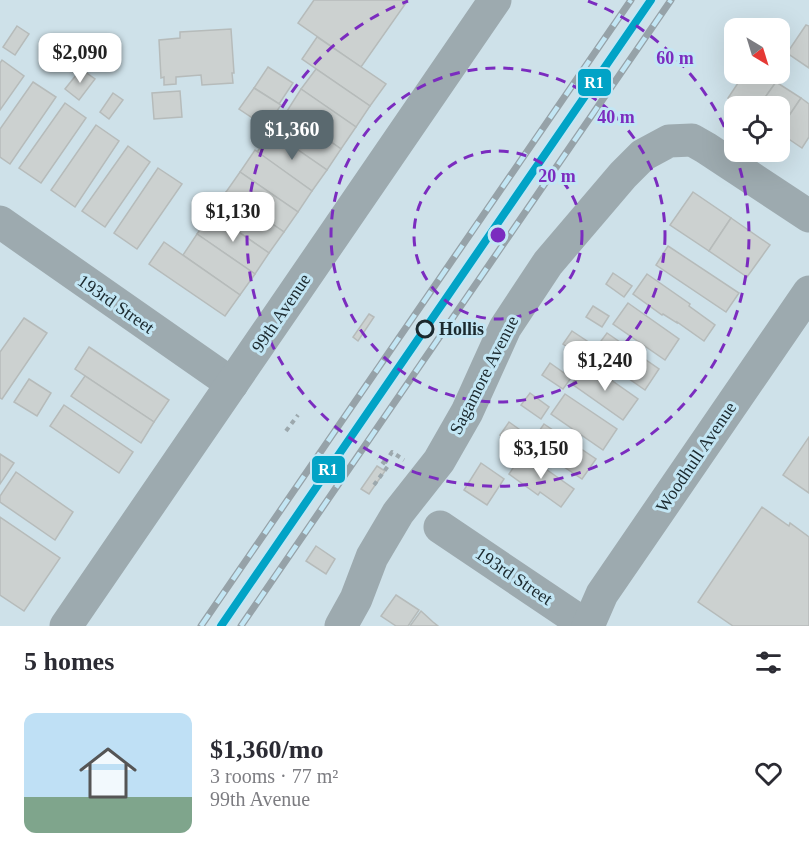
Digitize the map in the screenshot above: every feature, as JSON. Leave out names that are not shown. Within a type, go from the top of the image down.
[{"type":"street","name":"99th Avenue","points":[[66,626],[495,0]]},
{"type":"street","name":"Sagamore Avenue","points":[[341,626],[356,599],[372,557],[398,513],[439,460],[468,412],[505,328],[549,263],[643,154],[669,141],[692,140],[809,216]]},
{"type":"street","name":"193rd Street","points":[[0,222],[232,384]]},
{"type":"street","name":"Woodhull Avenue","points":[[587,626],[602,594],[809,292]]},
{"type":"street","name":"193rd Street","points":[[440,527],[587,626]]},
{"type":"path","points":[[286,431],[298,415]]},
{"type":"path","points":[[385,463],[392,452]]},
{"type":"path","points":[[374,485],[388,466],[378,458]]},
{"type":"building","points":[[314,0],[408,0],[361,67],[298,23]]},
{"type":"building","points":[[806,25],[809,26],[809,68],[790,55],[790,49]]},
{"type":"building","points":[[17,26],[29,34],[15,55],[3,47]]},
{"type":"building","points":[[231,29],[233,83],[202,85],[201,75],[176,77],[176,84],[164,85],[164,77],[161,78],[159,40],[180,38],[180,32]]},
{"type":"building","points":[[317,37],[386,84],[370,106],[302,59]]},
{"type":"building","points":[[2,60],[24,76],[0,110],[0,63]]},
{"type":"building","points":[[268,67],[293,83],[279,104],[254,88]]},
{"type":"building","points":[[81,69],[95,79],[79,100],[65,89]]},
{"type":"building","points":[[316,69],[370,106],[356,127],[301,89]]},
{"type":"building","points":[[33,82],[56,97],[10,164],[0,157],[0,129]]},
{"type":"building","points":[[737,84],[775,84],[766,96],[729,96]]},
{"type":"building","points":[[775,84],[779,84],[801,98],[790,114],[790,96],[766,96]]},
{"type":"building","points":[[254,88],[281,105],[266,127],[239,109]]},
{"type":"building","points":[[301,89],[356,127],[341,149],[287,111]]},
{"type":"building","points":[[180,91],[182,117],[154,119],[152,93]]},
{"type":"building","points":[[113,93],[123,100],[109,119],[100,112]]},
{"type":"building","points":[[801,98],[809,104],[809,137],[802,148],[790,140],[790,114]]},
{"type":"building","points":[[65,103],[86,118],[41,183],[19,168]]},
{"type":"building","points":[[287,111],[341,149],[327,170],[272,132]]},
{"type":"building","points":[[96,125],[119,141],[75,207],[51,190]]},
{"type":"building","points":[[272,132],[327,170],[312,191],[257,152]]},
{"type":"building","points":[[128,146],[150,162],[105,227],[82,211]]},
{"type":"building","points":[[255,150],[312,191],[298,212],[240,172]]},
{"type":"building","points":[[158,168],[182,184],[137,249],[114,233]]},
{"type":"building","points":[[240,172],[298,212],[284,232],[226,192]]},
{"type":"building","points":[[226,192],[284,232],[269,253],[211,213]]},
{"type":"building","points":[[693,192],[731,218],[709,251],[670,225]]},
{"type":"building","points":[[211,213],[269,253],[255,274],[197,234]]},
{"type":"building","points":[[731,218],[770,245],[747,277],[709,251]]},
{"type":"building","points":[[197,234],[255,274],[240,295],[183,255]]},
{"type":"building","points":[[164,242],[240,295],[225,316],[149,264]]},
{"type":"building","points":[[668,246],[739,293],[726,312],[656,265]]},
{"type":"building","points":[[613,273],[632,286],[624,297],[606,284]]},
{"type":"building","points":[[647,274],[715,325],[704,341],[633,294]]},
{"type":"building","points":[[628,303],[679,339],[665,360],[613,324]]},
{"type":"building","points":[[593,306],[609,316],[602,327],[586,317]]},
{"type":"building","points":[[369,314],[374,317],[358,341],[353,337]]},
{"type":"building","points":[[24,318],[47,333],[2,399],[0,398],[0,352]]},
{"type":"building","points":[[572,331],[593,345],[584,358],[563,344]]},
{"type":"building","points":[[607,333],[659,369],[645,390],[592,353]]},
{"type":"building","points":[[89,347],[169,400],[154,422],[75,369]]},
{"type":"building","points":[[550,363],[571,378],[563,389],[542,375]]},
{"type":"building","points":[[587,363],[638,399],[623,420],[572,384]]},
{"type":"building","points":[[85,376],[154,422],[141,443],[71,396]]},
{"type":"building","points":[[29,379],[51,393],[37,416],[14,402]]},
{"type":"building","points":[[530,393],[549,407],[541,419],[521,405]]},
{"type":"building","points":[[565,394],[617,429],[603,450],[551,414]]},
{"type":"building","points":[[64,405],[133,452],[119,473],[50,426]]},
{"type":"building","points":[[509,422],[530,437],[521,450],[500,435]]},
{"type":"building","points":[[544,424],[596,459],[582,479],[530,444]]},
{"type":"building","points":[[809,437],[809,493],[783,475]]},
{"type":"building","points":[[523,453],[574,489],[561,507],[540,492],[538,495],[509,474]]},
{"type":"building","points":[[0,454],[14,463],[0,484]]},
{"type":"building","points":[[481,463],[504,479],[487,505],[464,490]]},
{"type":"building","points":[[377,466],[385,471],[369,494],[361,489]]},
{"type":"building","points":[[16,472],[73,512],[55,540],[0,502],[0,496]]},
{"type":"building","points":[[762,507],[809,537],[809,626],[733,626],[698,602]]},
{"type":"building","points":[[0,517],[60,558],[24,611],[0,595]]},
{"type":"building","points":[[316,546],[335,559],[326,574],[306,561]]},
{"type":"building","points":[[396,595],[419,610],[408,626],[396,626],[381,616]]},
{"type":"building","points":[[421,611],[433,622],[438,626],[410,626]]},
{"type":"railway","points":[[201,626],[631,0]]},
{"type":"railway","points":[[221,626],[651,0]]},
{"type":"railway","points":[[241,626],[671,0]]},
{"type":"transit line","name":"R1","points":[[221,626],[651,0]]},
{"type":"place","name":"Hollis","points":[[425,329]]}]
